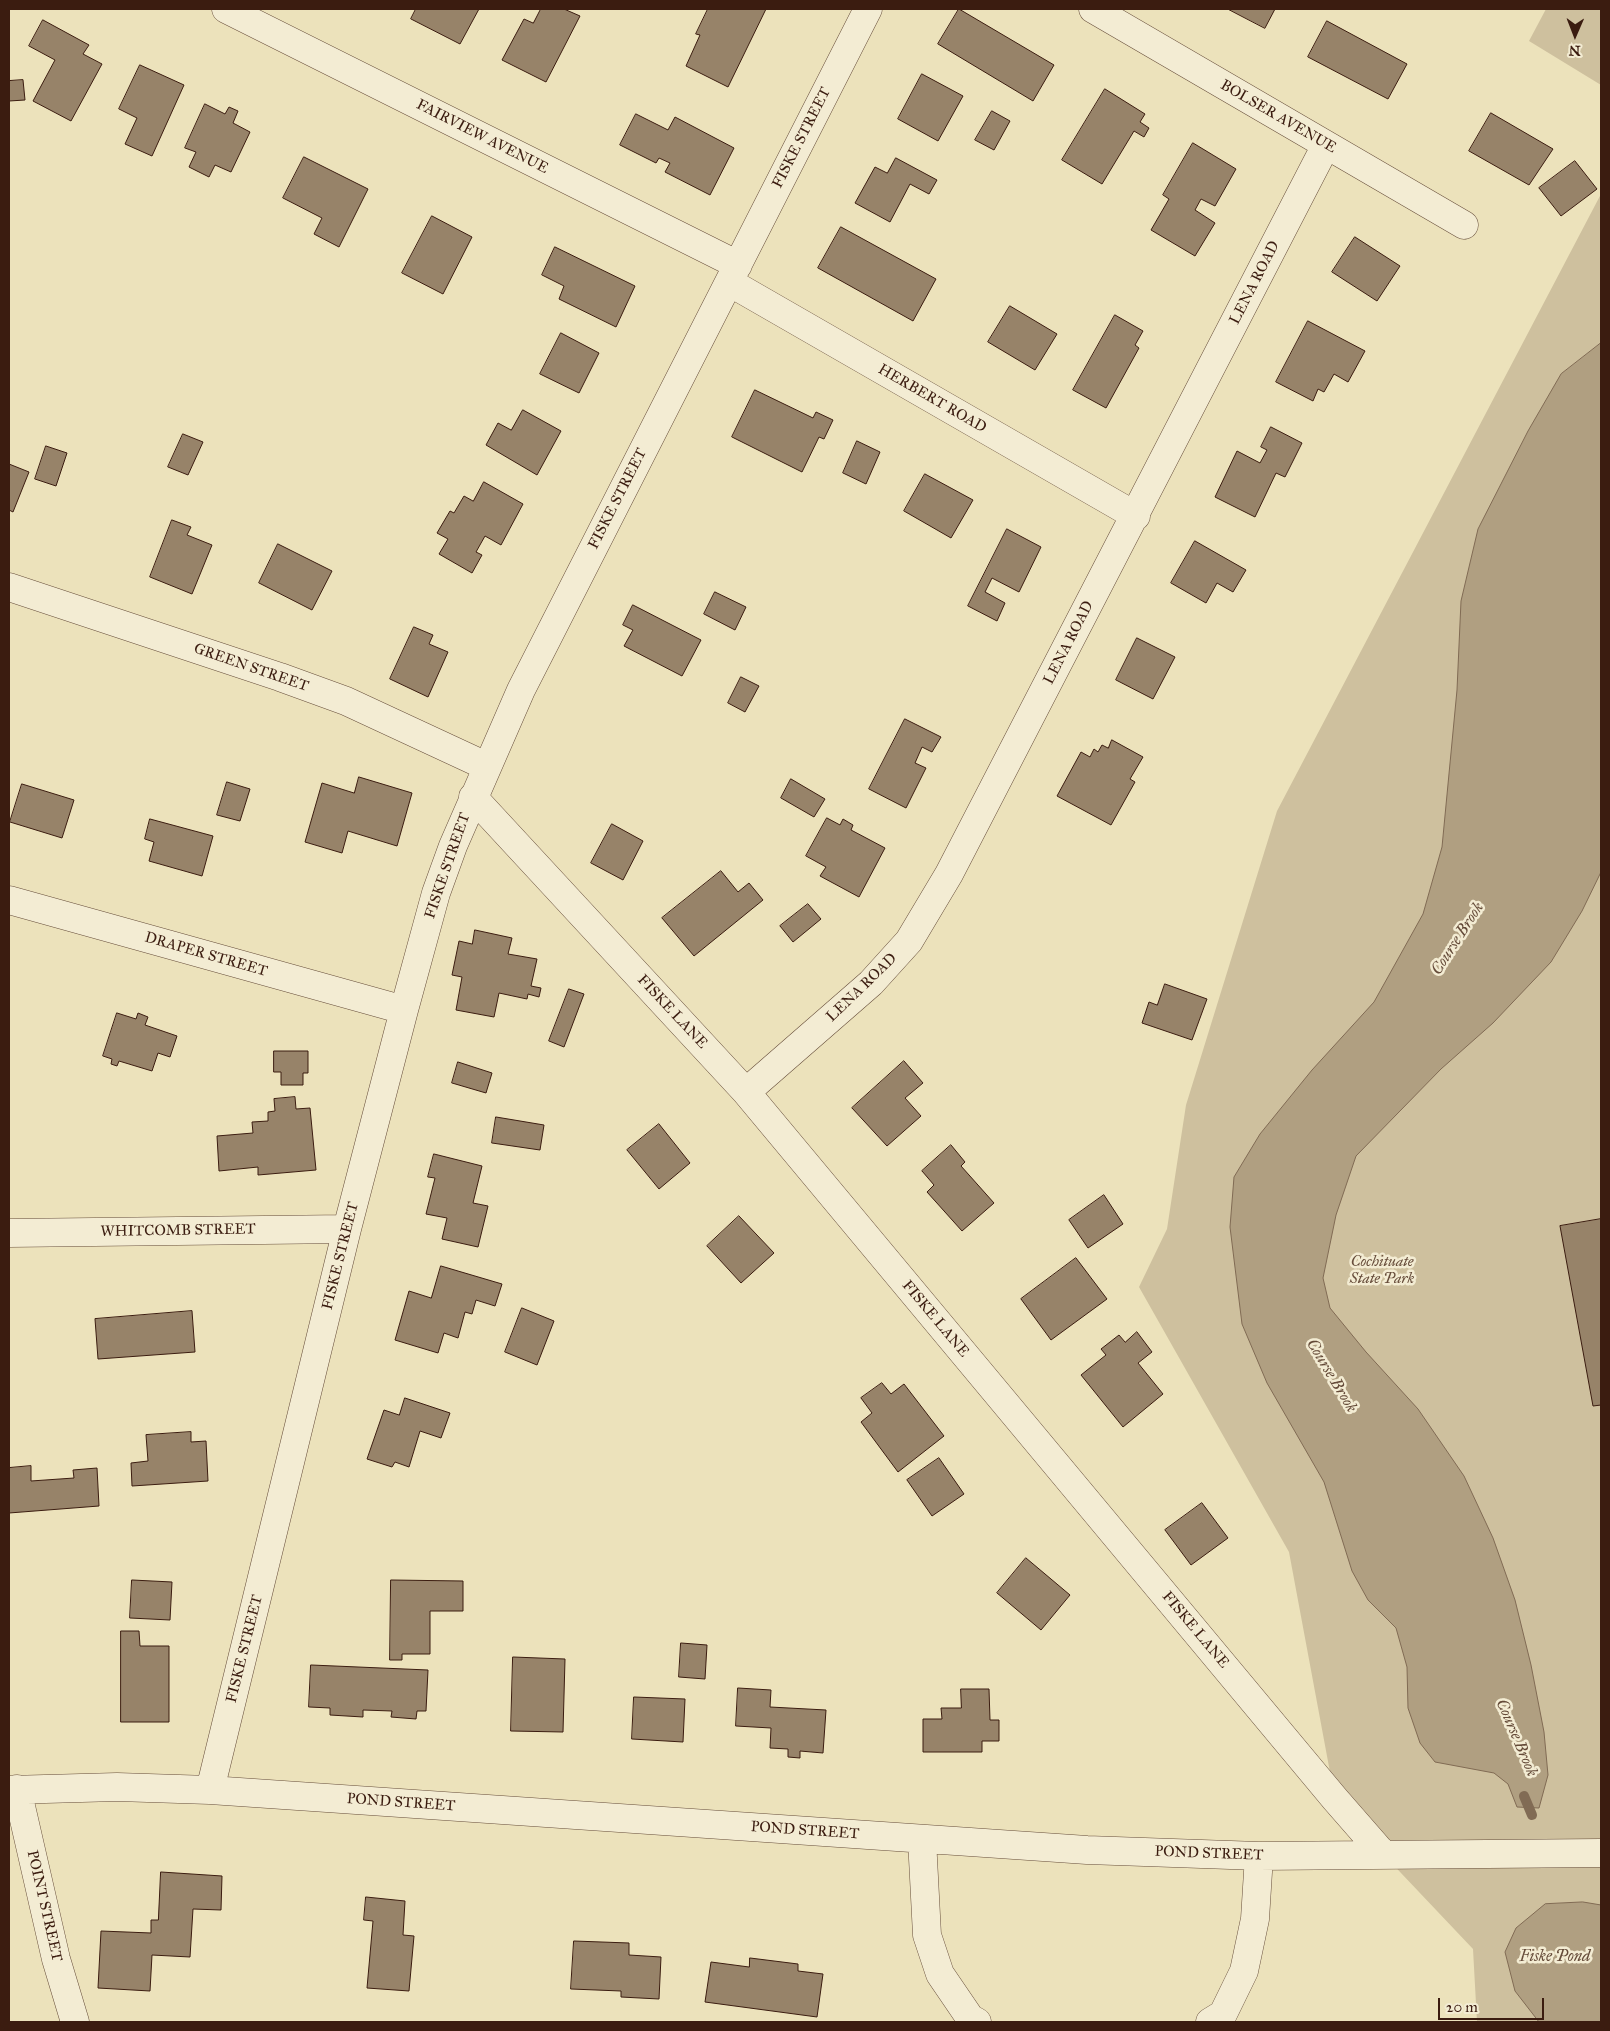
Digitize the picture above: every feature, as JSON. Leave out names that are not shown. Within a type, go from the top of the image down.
[{"type":"street","name":"FAIRVIEW AVENUE","points":[[226,9],[733,274]]},
{"type":"street","name":"FISKE STREET","points":[[210,1790],[347,1229],[436,893],[452,846],[521,690],[868,9]]},
{"type":"street","name":"BOLSER AVENUE","points":[[1093,9],[1464,224]]},
{"type":"street","name":"LENA ROAD","points":[[746,1092],[871,983],[910,941],[949,874],[1136,516],[1326,144]]},
{"type":"street","name":"HERBERT ROAD","points":[[733,274],[1136,516]]},
{"type":"street","name":"GREEN STREET","points":[[9,587],[280,677],[337,698],[486,766]]},
{"type":"street","name":"FISKE LANE","points":[[473,797],[746,1092],[1335,1799],[1383,1854]]},
{"type":"street","name":"DRAPER STREET","points":[[9,900],[404,1010]]},
{"type":"street","name":"WHITCOMB STREET","points":[[9,1234],[347,1229]]},
{"type":"street","name":"POND STREET","points":[[13,1790],[117,1787],[210,1790],[1087,1850],[1259,1856],[1601,1854]]},
{"type":"street","name":"POINT STREET","points":[[13,1790],[56,1959],[75,2022]]},
{"type":"street","points":[[922,1839],[928,1935],[940,1974],[970,2018],[978,2022]]},
{"type":"street","points":[[1210,2022],[1223,2014],[1244,1971],[1255,1919],[1259,1856]]},
{"type":"green space","points":[[1546,9],[1601,9],[1601,85],[1529,41]]},
{"type":"green space","name":"Cochituate State Park","points":[[1601,194],[1601,2022],[1477,2022],[1473,1949],[1383,1854],[1335,1799],[1289,1552],[1139,1287],[1167,1229],[1186,1105],[1277,811]]},
{"type":"water","points":[[1601,343],[1601,872],[1582,911],[1551,962],[1493,1023],[1441,1069],[1356,1156],[1336,1215],[1323,1278],[1330,1308],[1366,1352],[1418,1409],[1464,1476],[1493,1538],[1515,1600],[1531,1665],[1544,1732],[1548,1775],[1539,1808],[1517,1807],[1508,1784],[1494,1773],[1435,1762],[1420,1743],[1408,1708],[1407,1667],[1396,1628],[1368,1600],[1352,1571],[1324,1482],[1267,1383],[1242,1324],[1230,1227],[1234,1177],[1260,1134],[1312,1070],[1374,1002],[1423,914],[1442,847],[1457,690],[1461,601],[1478,529],[1528,431],[1561,374]]},
{"type":"water","name":"Fiske Pond","points":[[1583,1902],[1601,1905],[1601,2022],[1539,2022],[1515,1991],[1505,1952],[1516,1928],[1545,1904]]},
{"type":"building","points":[[416,9],[479,9],[460,44],[411,19]]},
{"type":"building","points":[[541,9],[564,9],[580,16],[546,82],[502,60],[524,19],[533,23]]},
{"type":"building","points":[[708,9],[766,9],[728,87],[686,66],[700,35],[696,34]]},
{"type":"building","points":[[959,9],[1054,65],[1033,101],[938,44]]},
{"type":"building","points":[[1228,9],[1275,9],[1265,28]]},
{"type":"building","points":[[43,20],[89,45],[83,54],[102,64],[71,121],[33,101],[55,60],[29,46]]},
{"type":"building","points":[[1327,21],[1407,64],[1388,99],[1308,57]]},
{"type":"building","points":[[140,65],[184,85],[152,156],[125,144],[137,118],[119,109]]},
{"type":"building","points":[[922,74],[963,96],[938,141],[898,119]]},
{"type":"building","points":[[23,80],[25,100],[9,101],[9,81]]},
{"type":"building","points":[[1105,89],[1145,114],[1140,122],[1149,128],[1144,137],[1134,131],[1102,184],[1062,160]]},
{"type":"building","points":[[205,104],[225,114],[229,107],[238,111],[233,123],[250,132],[231,172],[215,165],[209,177],[189,167],[196,152],[185,148]]},
{"type":"building","points":[[992,111],[1010,121],[994,150],[975,140]]},
{"type":"building","points":[[1491,113],[1553,149],[1529,185],[1469,151]]},
{"type":"building","points":[[636,114],[668,130],[675,117],[734,148],[710,195],[665,172],[670,163],[659,158],[656,163],[620,145]]},
{"type":"building","points":[[1193,143],[1236,169],[1215,206],[1201,199],[1195,210],[1215,223],[1195,256],[1151,230],[1169,199],[1163,195]]},
{"type":"building","points":[[304,157],[368,189],[339,247],[314,234],[322,218],[283,198]]},
{"type":"building","points":[[896,158],[937,180],[929,194],[910,184],[890,222],[855,203],[875,167],[887,173]]},
{"type":"building","points":[[1575,161],[1597,189],[1561,216],[1539,188]]},
{"type":"building","points":[[432,216],[472,237],[443,294],[402,273]]},
{"type":"building","points":[[841,227],[936,279],[913,321],[818,268]]},
{"type":"building","points":[[1355,237],[1400,266],[1377,301],[1332,272]]},
{"type":"building","points":[[555,247],[635,286],[616,327],[559,299],[564,286],[542,275]]},
{"type":"building","points":[[1010,306],[1057,334],[1035,370],[988,342]]},
{"type":"building","points":[[1115,315],[1143,331],[1135,345],[1139,348],[1106,408],[1073,390]]},
{"type":"building","points":[[1308,321],[1365,351],[1348,382],[1334,374],[1324,392],[1318,389],[1313,401],[1276,382]]},
{"type":"building","points":[[561,333],[599,353],[579,393],[540,374]]},
{"type":"building","points":[[755,390],[813,418],[816,412],[833,420],[824,439],[819,437],[802,472],[732,437]]},
{"type":"building","points":[[523,410],[561,431],[537,475],[486,445],[498,423],[511,430]]},
{"type":"building","points":[[1271,427],[1302,443],[1285,477],[1276,473],[1255,517],[1215,497],[1237,451],[1260,463],[1267,450],[1261,447]]},
{"type":"building","points":[[183,434],[203,442],[188,475],[168,467]]},
{"type":"building","points":[[857,441],[880,452],[866,484],[843,473]]},
{"type":"building","points":[[46,446],[67,453],[56,486],[35,479]]},
{"type":"building","points":[[9,464],[29,472],[13,512],[9,510]]},
{"type":"building","points":[[925,474],[973,500],[951,538],[904,511]]},
{"type":"building","points":[[484,482],[523,504],[501,545],[485,536],[476,552],[482,555],[472,573],[439,554],[448,539],[437,533],[450,511],[454,513],[464,496],[473,501]]},
{"type":"building","points":[[172,520],[191,527],[187,535],[212,545],[192,594],[150,577]]},
{"type":"building","points":[[1007,529],[1041,547],[1019,592],[992,578],[985,592],[1005,603],[997,621],[968,606]]},
{"type":"building","points":[[1195,541],[1246,570],[1233,592],[1217,583],[1206,603],[1171,583]]},
{"type":"building","points":[[278,544],[332,571],[312,610],[259,583]]},
{"type":"building","points":[[715,592],[746,607],[735,630],[704,614]]},
{"type":"building","points":[[633,605],[701,640],[682,676],[624,646],[633,630],[623,625]]},
{"type":"building","points":[[414,627],[433,635],[429,644],[448,652],[428,697],[390,679]]},
{"type":"building","points":[[1137,638],[1175,657],[1153,699],[1116,680]]},
{"type":"building","points":[[741,677],[759,686],[745,712],[728,703]]},
{"type":"building","points":[[905,719],[941,737],[932,752],[922,747],[915,763],[926,768],[906,808],[869,789]]},
{"type":"building","points":[[1112,740],[1143,757],[1130,779],[1135,782],[1111,825],[1057,796],[1081,752],[1090,757],[1094,749],[1098,752],[1102,745],[1108,748]]},
{"type":"building","points":[[359,777],[412,793],[397,846],[348,831],[342,853],[305,842],[322,783],[354,793]]},
{"type":"building","points":[[791,779],[825,799],[814,817],[781,798]]},
{"type":"building","points":[[227,782],[250,789],[240,821],[217,815]]},
{"type":"building","points":[[22,784],[74,800],[62,838],[10,822]]},
{"type":"building","points":[[827,818],[840,825],[843,819],[853,825],[851,830],[885,848],[859,897],[820,876],[826,867],[806,856]]},
{"type":"building","points":[[150,819],[213,836],[202,876],[149,861],[154,842],[145,839]]},
{"type":"building","points":[[612,824],[643,841],[623,880],[591,863]]},
{"type":"building","points":[[721,871],[738,892],[749,883],[763,900],[694,956],[662,918]]},
{"type":"building","points":[[808,904],[821,919],[793,942],[780,926]]},
{"type":"building","points":[[475,930],[512,938],[508,954],[537,959],[531,986],[541,988],[539,997],[528,994],[527,999],[499,993],[494,1017],[456,1010],[462,977],[452,975],[459,941],[472,944]]},
{"type":"building","points":[[1165,984],[1207,999],[1192,1040],[1142,1023],[1149,1002],[1157,1005]]},
{"type":"building","points":[[569,989],[584,994],[564,1047],[549,1041]]},
{"type":"building","points":[[117,1013],[136,1019],[138,1013],[148,1017],[145,1025],[177,1036],[170,1057],[158,1053],[152,1071],[119,1061],[117,1066],[111,1064],[112,1059],[103,1056]]},
{"type":"building","points":[[274,1051],[308,1051],[308,1073],[303,1073],[303,1085],[281,1085],[281,1072],[274,1072]]},
{"type":"building","points":[[904,1061],[923,1083],[905,1098],[921,1116],[887,1146],[852,1108]]},
{"type":"building","points":[[458,1062],[492,1073],[486,1093],[452,1083]]},
{"type":"building","points":[[295,1097],[296,1109],[310,1108],[316,1170],[258,1175],[258,1167],[219,1171],[217,1136],[253,1133],[252,1122],[268,1121],[268,1112],[275,1111],[274,1099]]},
{"type":"building","points":[[496,1117],[544,1125],[540,1150],[492,1143]]},
{"type":"building","points":[[659,1124],[690,1163],[659,1189],[627,1150]]},
{"type":"building","points":[[951,1145],[965,1162],[961,1166],[994,1203],[962,1231],[927,1192],[934,1185],[922,1171]]},
{"type":"building","points":[[434,1154],[482,1166],[473,1203],[488,1206],[478,1247],[442,1239],[447,1218],[426,1214],[435,1178],[428,1177]]},
{"type":"building","points":[[1104,1195],[1123,1224],[1088,1248],[1069,1220]]},
{"type":"building","points":[[739,1216],[774,1253],[741,1283],[707,1246]]},
{"type":"building","points":[[1601,1219],[1601,1405],[1593,1406],[1560,1226]]},
{"type":"building","points":[[1076,1258],[1107,1299],[1051,1340],[1021,1299]]},
{"type":"building","points":[[441,1266],[502,1284],[495,1306],[476,1300],[472,1314],[465,1312],[458,1338],[444,1333],[438,1353],[395,1340],[409,1291],[431,1298]]},
{"type":"building","points":[[522,1308],[554,1321],[537,1365],[505,1352]]},
{"type":"building","points":[[192,1311],[195,1352],[98,1359],[95,1319]]},
{"type":"building","points":[[1137,1332],[1152,1352],[1138,1363],[1163,1394],[1123,1427],[1081,1375],[1106,1355],[1101,1349],[1119,1335],[1125,1342]]},
{"type":"building","points":[[882,1383],[891,1394],[904,1384],[944,1436],[898,1472],[861,1422],[872,1413],[861,1398]]},
{"type":"building","points":[[405,1398],[450,1413],[441,1438],[420,1431],[409,1467],[395,1462],[392,1467],[367,1459],[384,1410],[399,1415]]},
{"type":"building","points":[[191,1432],[191,1442],[206,1441],[208,1481],[132,1486],[131,1463],[148,1461],[146,1435]]},
{"type":"building","points":[[939,1458],[964,1494],[932,1516],[907,1480]]},
{"type":"building","points":[[31,1466],[31,1481],[74,1478],[73,1470],[97,1468],[99,1506],[9,1513],[9,1468]]},
{"type":"building","points":[[1202,1503],[1228,1538],[1191,1565],[1165,1530]]},
{"type":"building","points":[[1026,1558],[1070,1595],[1041,1630],[997,1593]]},
{"type":"building","points":[[132,1580],[172,1582],[170,1620],[130,1618]]},
{"type":"building","points":[[391,1580],[463,1581],[463,1611],[430,1611],[430,1654],[402,1654],[402,1660],[390,1660]]},
{"type":"building","points":[[121,1631],[139,1631],[140,1646],[169,1646],[169,1722],[121,1722]]},
{"type":"building","points":[[681,1643],[707,1645],[705,1679],[679,1677]]},
{"type":"building","points":[[513,1657],[565,1659],[563,1732],[511,1731]]},
{"type":"building","points":[[311,1665],[428,1670],[426,1711],[417,1711],[416,1719],[391,1717],[392,1711],[363,1710],[363,1717],[330,1715],[330,1708],[309,1707]]},
{"type":"building","points":[[738,1688],[771,1690],[770,1707],[826,1710],[823,1753],[800,1751],[800,1758],[788,1757],[788,1749],[770,1748],[771,1728],[736,1726]]},
{"type":"building","points":[[961,1689],[989,1689],[990,1720],[999,1720],[999,1741],[982,1741],[982,1752],[923,1752],[923,1719],[942,1719],[941,1708],[961,1708]]},
{"type":"building","points":[[634,1697],[685,1699],[683,1742],[632,1739]]},
{"type":"building","points":[[161,1872],[222,1876],[221,1910],[193,1909],[190,1957],[152,1955],[150,1991],[98,1988],[101,1931],[151,1933],[151,1920],[158,1920]]},
{"type":"building","points":[[366,1897],[405,1901],[403,1935],[414,1936],[409,1991],[367,1988],[373,1921],[364,1920]]},
{"type":"building","points":[[574,1941],[629,1943],[629,1955],[661,1957],[659,1999],[621,1997],[621,1991],[571,1989]]},
{"type":"building","points":[[750,1958],[798,1964],[798,1971],[823,1974],[817,2017],[705,2002],[711,1962],[749,1967]]},
{"type":"waterway","name":"Course Brook","points":[[1524,1796],[1532,1815]]}]
